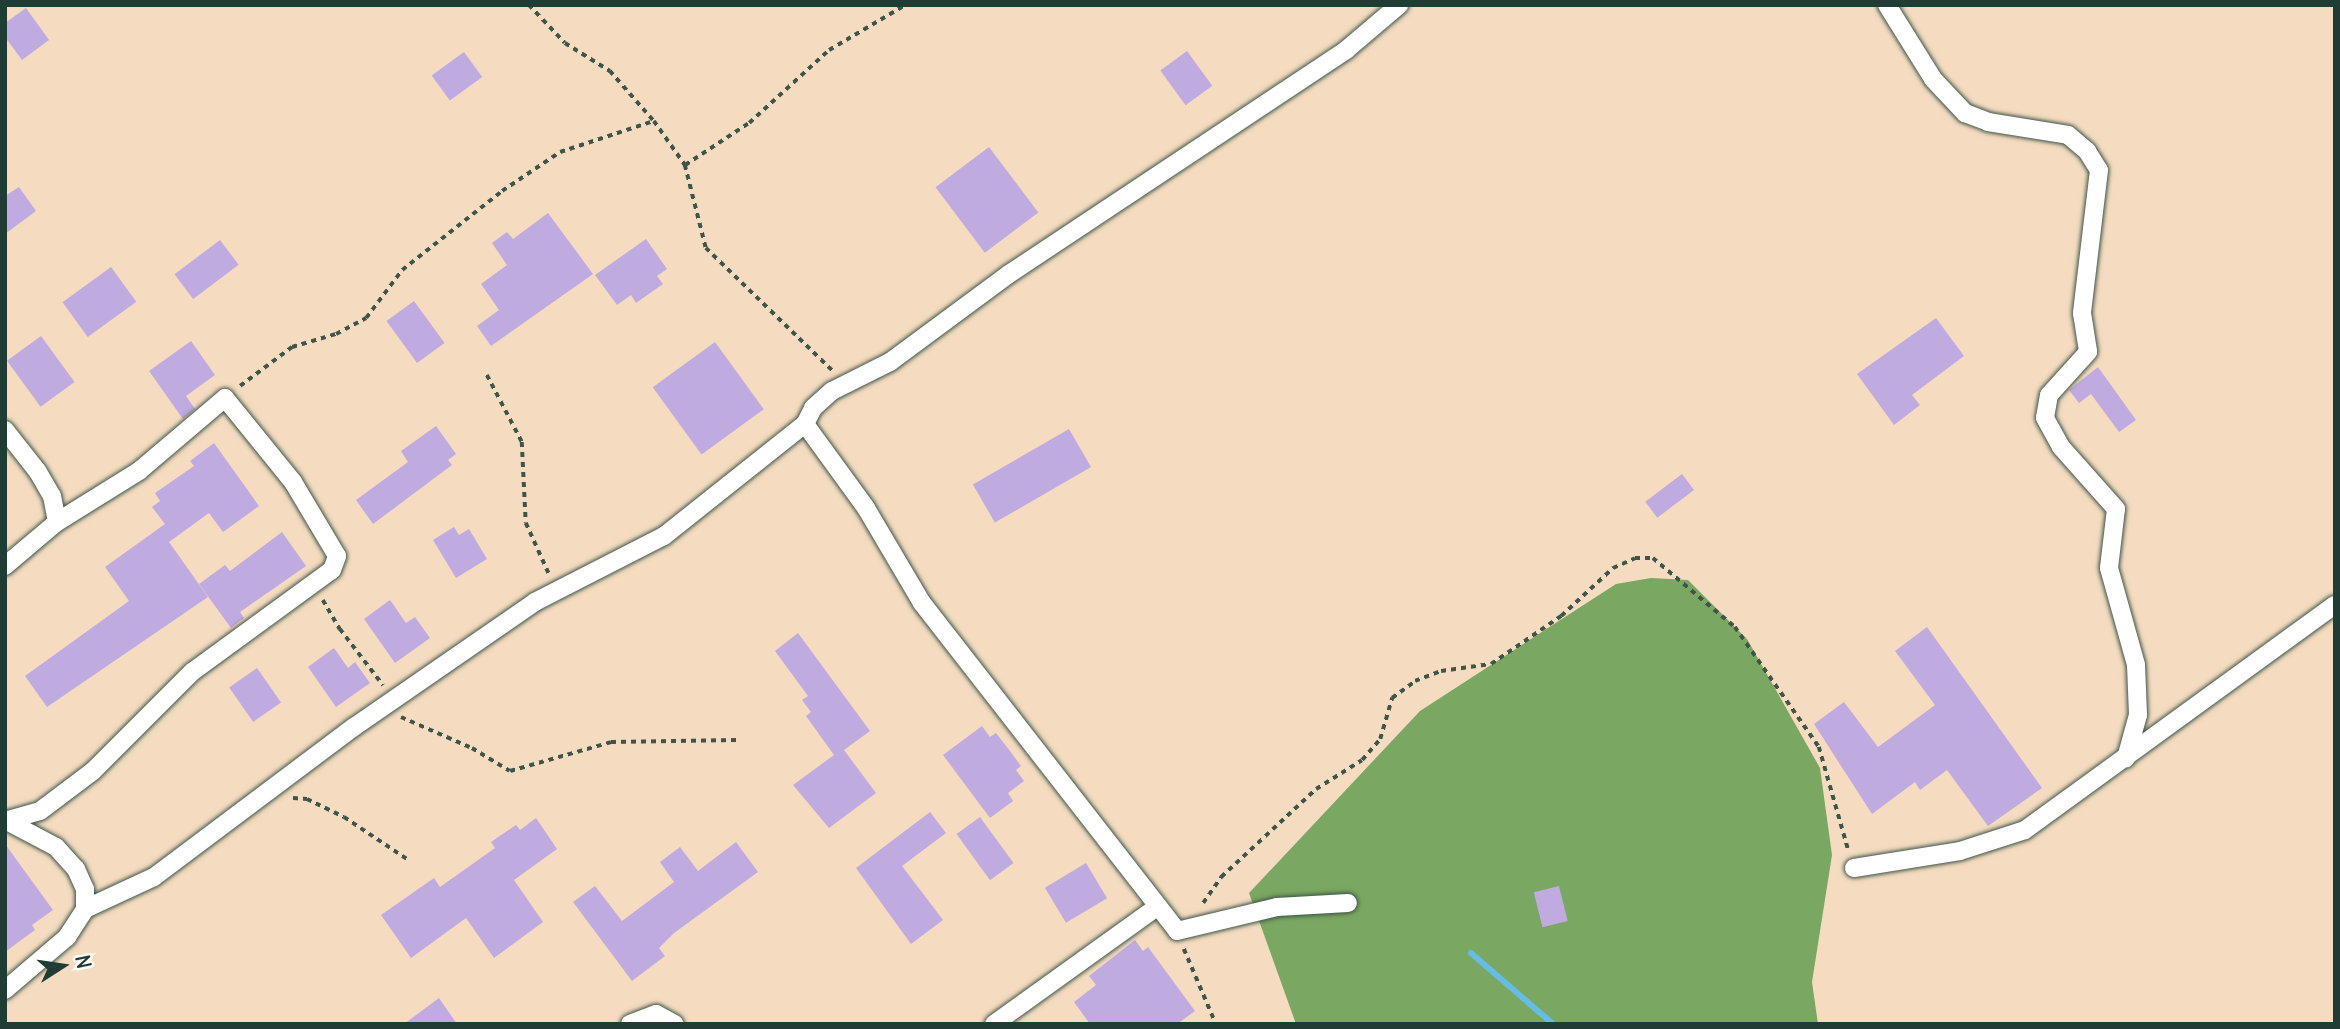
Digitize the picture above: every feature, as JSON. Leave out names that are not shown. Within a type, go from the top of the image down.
[{"type":"street","points":[[5,990],[67,937],[85,909],[154,877],[388,705],[556,589],[664,536],[805,424],[813,408],[844,383],[890,362],[1009,274],[1346,50],[1399,5]]},
{"type":"street","points":[[1887,5],[1933,79],[1965,113],[1987,122],[2068,135],[2087,150],[2099,170],[2082,313],[2088,352],[2049,395],[2045,418],[2062,447],[2116,509],[2109,568],[2136,665],[2138,715],[2126,758]]},
{"type":"street","points":[[5,566],[57,522],[139,471],[225,398],[293,482],[337,556],[332,570],[192,671],[93,771],[40,811],[5,820]]},
{"type":"street","points":[[805,424],[866,508],[922,603],[1177,931],[1277,907],[1348,903]]},
{"type":"street","points":[[5,430],[38,472],[52,496],[57,522]]},
{"type":"street","points":[[1854,868],[1959,851],[2025,830],[2335,605]]},
{"type":"street","points":[[5,820],[56,847],[76,869],[85,889],[85,909]]},
{"type":"street","points":[[994,1024],[1157,906]]},
{"type":"street","points":[[630,1024],[656,1014],[675,1024]]},
{"type":"path","points":[[529,5],[565,43],[610,71],[654,121],[685,165],[706,248],[807,341],[844,383]]},
{"type":"path","points":[[685,165],[749,123],[829,50],[905,5]]},
{"type":"path","points":[[225,398],[292,346],[336,334],[366,318],[402,270],[502,191],[561,152],[654,121]]},
{"type":"path","points":[[487,374],[522,442],[526,523],[556,589]]},
{"type":"path","points":[[1216,1024],[1177,931],[1221,877],[1316,789],[1362,760],[1380,738],[1392,698],[1415,681],[1441,671],[1491,664],[1561,616],[1613,568],[1635,558],[1653,558],[1735,627],[1819,747],[1854,868]]},
{"type":"path","points":[[314,583],[388,705],[472,748],[510,771],[611,741],[737,740]]},
{"type":"path","points":[[263,797],[307,799],[344,817],[407,859]]},
{"type":"green space","points":[[1651,578],[1688,580],[1747,639],[1820,768],[1832,855],[1812,982],[1818,1024],[1296,1024],[1249,893],[1420,711],[1616,584]]},
{"type":"building","points":[[26,8],[49,40],[22,60],[5,37],[5,23]]},
{"type":"building","points":[[1187,51],[1212,86],[1186,105],[1160,70]]},
{"type":"building","points":[[464,52],[482,77],[450,101],[432,76]]},
{"type":"building","points":[[989,147],[1038,212],[985,253],[935,187]]},
{"type":"building","points":[[19,187],[36,211],[5,234],[5,196]]},
{"type":"building","points":[[548,213],[593,274],[491,346],[477,326],[499,310],[481,284],[507,265],[492,243],[507,232],[513,239]]},
{"type":"building","points":[[646,239],[667,269],[657,276],[663,284],[636,303],[631,295],[617,305],[595,275]]},
{"type":"building","points":[[220,240],[239,265],[193,299],[174,274]]},
{"type":"building","points":[[111,267],[136,302],[88,337],[62,302]]},
{"type":"building","points":[[414,301],[445,343],[417,363],[386,321]]},
{"type":"building","points":[[1936,318],[1964,356],[1912,395],[1920,405],[1894,425],[1857,374]]},
{"type":"building","points":[[41,336],[75,382],[41,407],[7,361]]},
{"type":"building","points":[[191,341],[215,375],[186,396],[195,409],[183,419],[149,371]]},
{"type":"building","points":[[715,342],[764,409],[701,454],[653,387]]},
{"type":"building","points":[[2098,367],[2136,420],[2119,432],[2091,394],[2079,403],[2069,390]]},
{"type":"building","points":[[436,426],[456,454],[448,460],[452,465],[373,524],[356,500],[408,462],[401,451]]},
{"type":"building","points":[[1069,429],[1091,467],[995,523],[973,484]]},
{"type":"building","points":[[214,443],[259,506],[223,532],[209,513],[169,542],[208,597],[47,707],[25,676],[129,601],[105,567],[165,524],[152,507],[160,501],[155,493],[194,466],[190,461]]},
{"type":"building","points":[[1682,474],[1694,490],[1657,518],[1645,502]]},
{"type":"building","points":[[454,527],[459,535],[469,529],[487,559],[456,578],[433,540]]},
{"type":"building","points":[[282,532],[306,566],[240,612],[244,618],[231,628],[199,584],[225,565],[230,571]]},
{"type":"building","points":[[390,600],[406,623],[415,617],[430,638],[395,663],[364,619]]},
{"type":"building","points":[[1927,627],[2042,788],[1988,826],[1947,770],[1920,790],[1915,782],[1872,814],[1814,724],[1844,702],[1878,747],[1935,705],[1895,651]]},
{"type":"building","points":[[798,633],[870,731],[844,750],[876,793],[829,828],[793,785],[834,755],[806,716],[811,712],[802,700],[808,696],[775,651]]},
{"type":"building","points":[[334,648],[348,668],[355,662],[370,683],[336,707],[308,667]]},
{"type":"building","points":[[257,668],[281,702],[253,722],[229,688]]},
{"type":"building","points":[[982,726],[990,737],[996,733],[1010,751],[1021,766],[1016,770],[1024,781],[1008,793],[1013,801],[990,818],[943,755]]},
{"type":"building","points":[[930,812],[946,833],[902,866],[943,920],[911,944],[856,868]]},
{"type":"building","points":[[980,817],[1014,863],[990,880],[957,834]]},
{"type":"building","points":[[536,818],[557,849],[514,880],[543,922],[494,958],[466,918],[411,958],[381,915],[434,878],[440,887],[495,848],[491,842],[516,825],[520,830]]},
{"type":"building","points":[[736,842],[758,872],[674,933],[659,948],[665,956],[632,981],[573,902],[595,886],[622,921],[674,882],[660,862],[680,847],[698,871]]},
{"type":"building","points":[[5,844],[53,910],[32,925],[35,930],[5,952]]},
{"type":"building","points":[[1086,863],[1107,898],[1066,923],[1045,888]]},
{"type":"building","points":[[1559,886],[1568,921],[1542,927],[1534,892]]},
{"type":"building","points":[[1135,940],[1143,951],[1148,947],[1195,1011],[1177,1024],[1090,1024],[1074,1002],[1096,985],[1089,976]]},
{"type":"building","points":[[439,998],[457,1024],[404,1024]]},
{"type":"waterway","points":[[1471,953],[1553,1024]]}]
